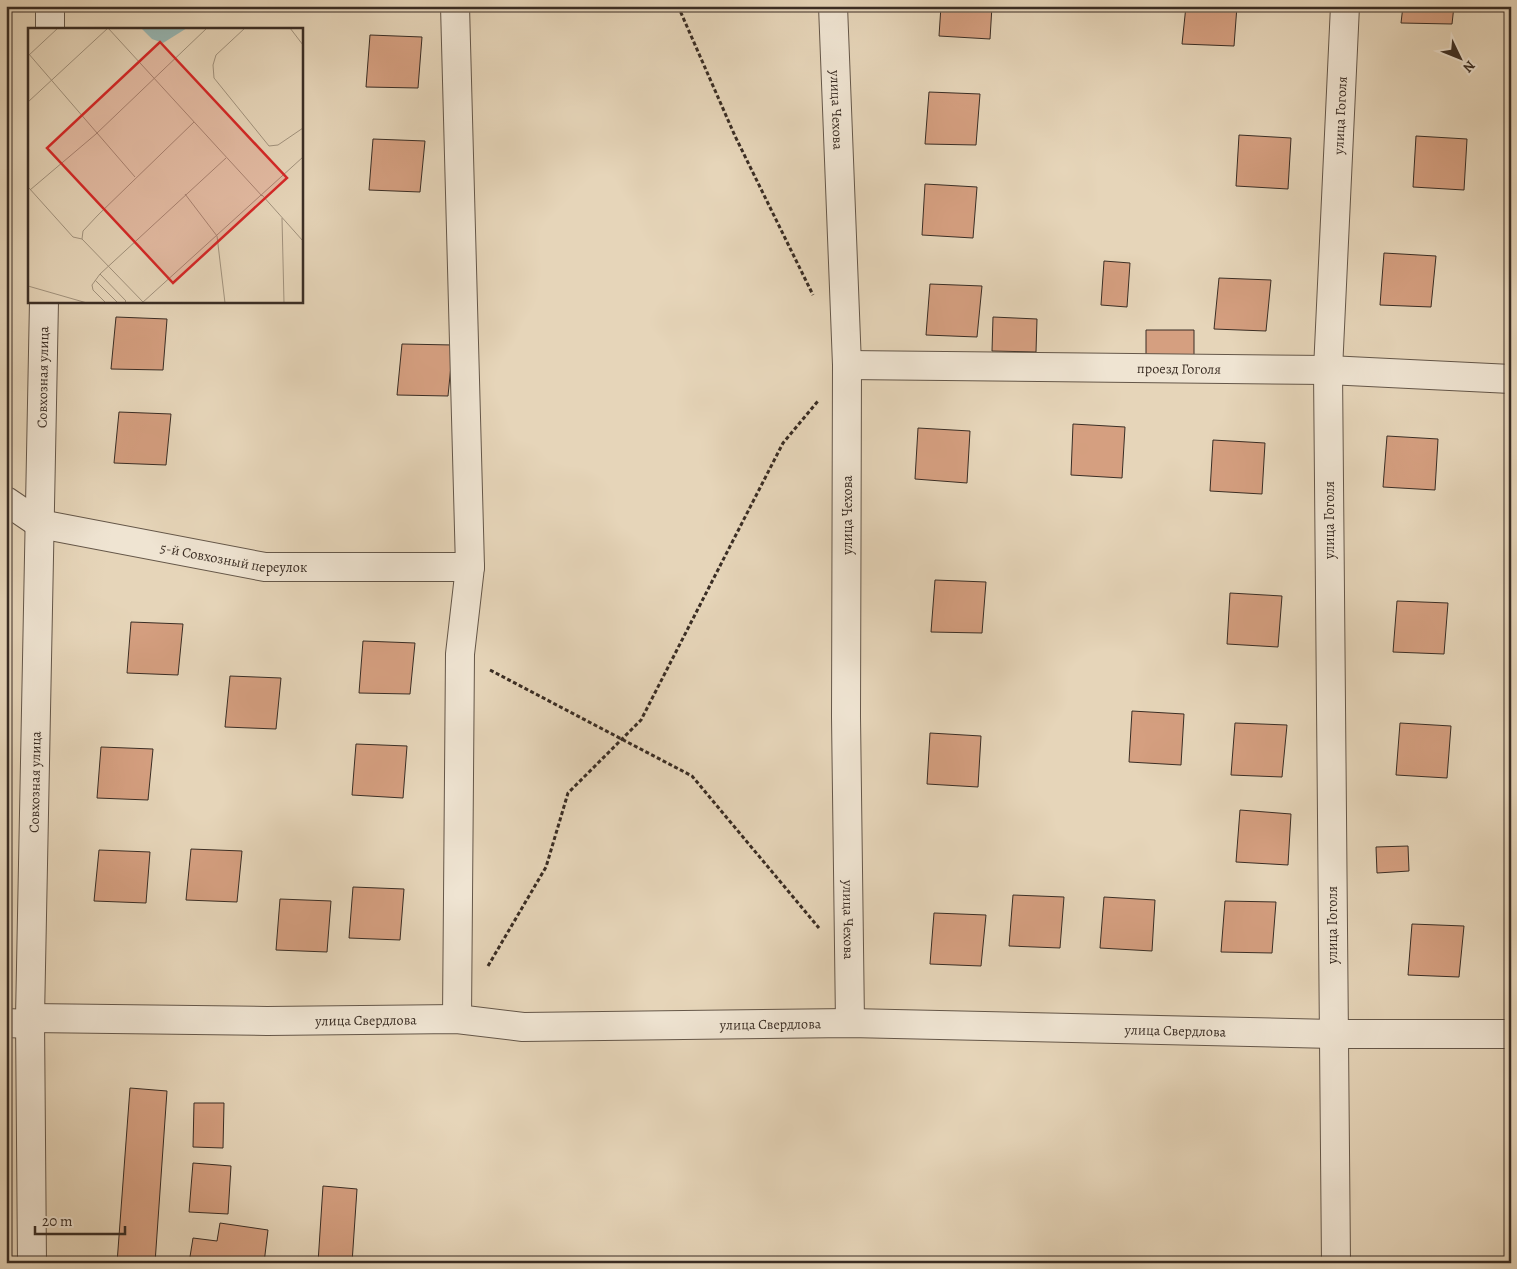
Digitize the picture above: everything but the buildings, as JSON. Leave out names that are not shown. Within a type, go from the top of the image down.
[{"type":"street","points":[[50,6],[50,28]]},
{"type":"street","points":[[455,6],[470,567],[460,654],[457,1019]]},
{"type":"street","name":"улица Чехова","points":[[833,6],[847,364],[846,717],[850,1023]]},
{"type":"street","name":"улица Гоголя","points":[[1336,1263],[1328,370],[1344,6]]},
{"type":"street","name":"Совхозная улица","points":[[32,1263],[23,1022],[40,524],[44,302]]},
{"type":"street","name":"проезд Гоголя","points":[[847,364],[1328,370],[1511,379]]},
{"type":"street","name":"5-й Совхозный переулок","points":[[6,501],[40,524],[265,567],[470,567]]},
{"type":"street","name":"улица Свердлова","points":[[23,1022],[267,1022],[457,1019],[523,1027],[850,1023],[1333,1034],[1511,1034]]},
{"type":"path","points":[[678,6],[735,136],[817,303]]},
{"type":"path","points":[[487,968],[546,867],[568,794],[641,720],[783,443],[818,400]]},
{"type":"path","points":[[460,654],[692,776],[848,963]]}]
